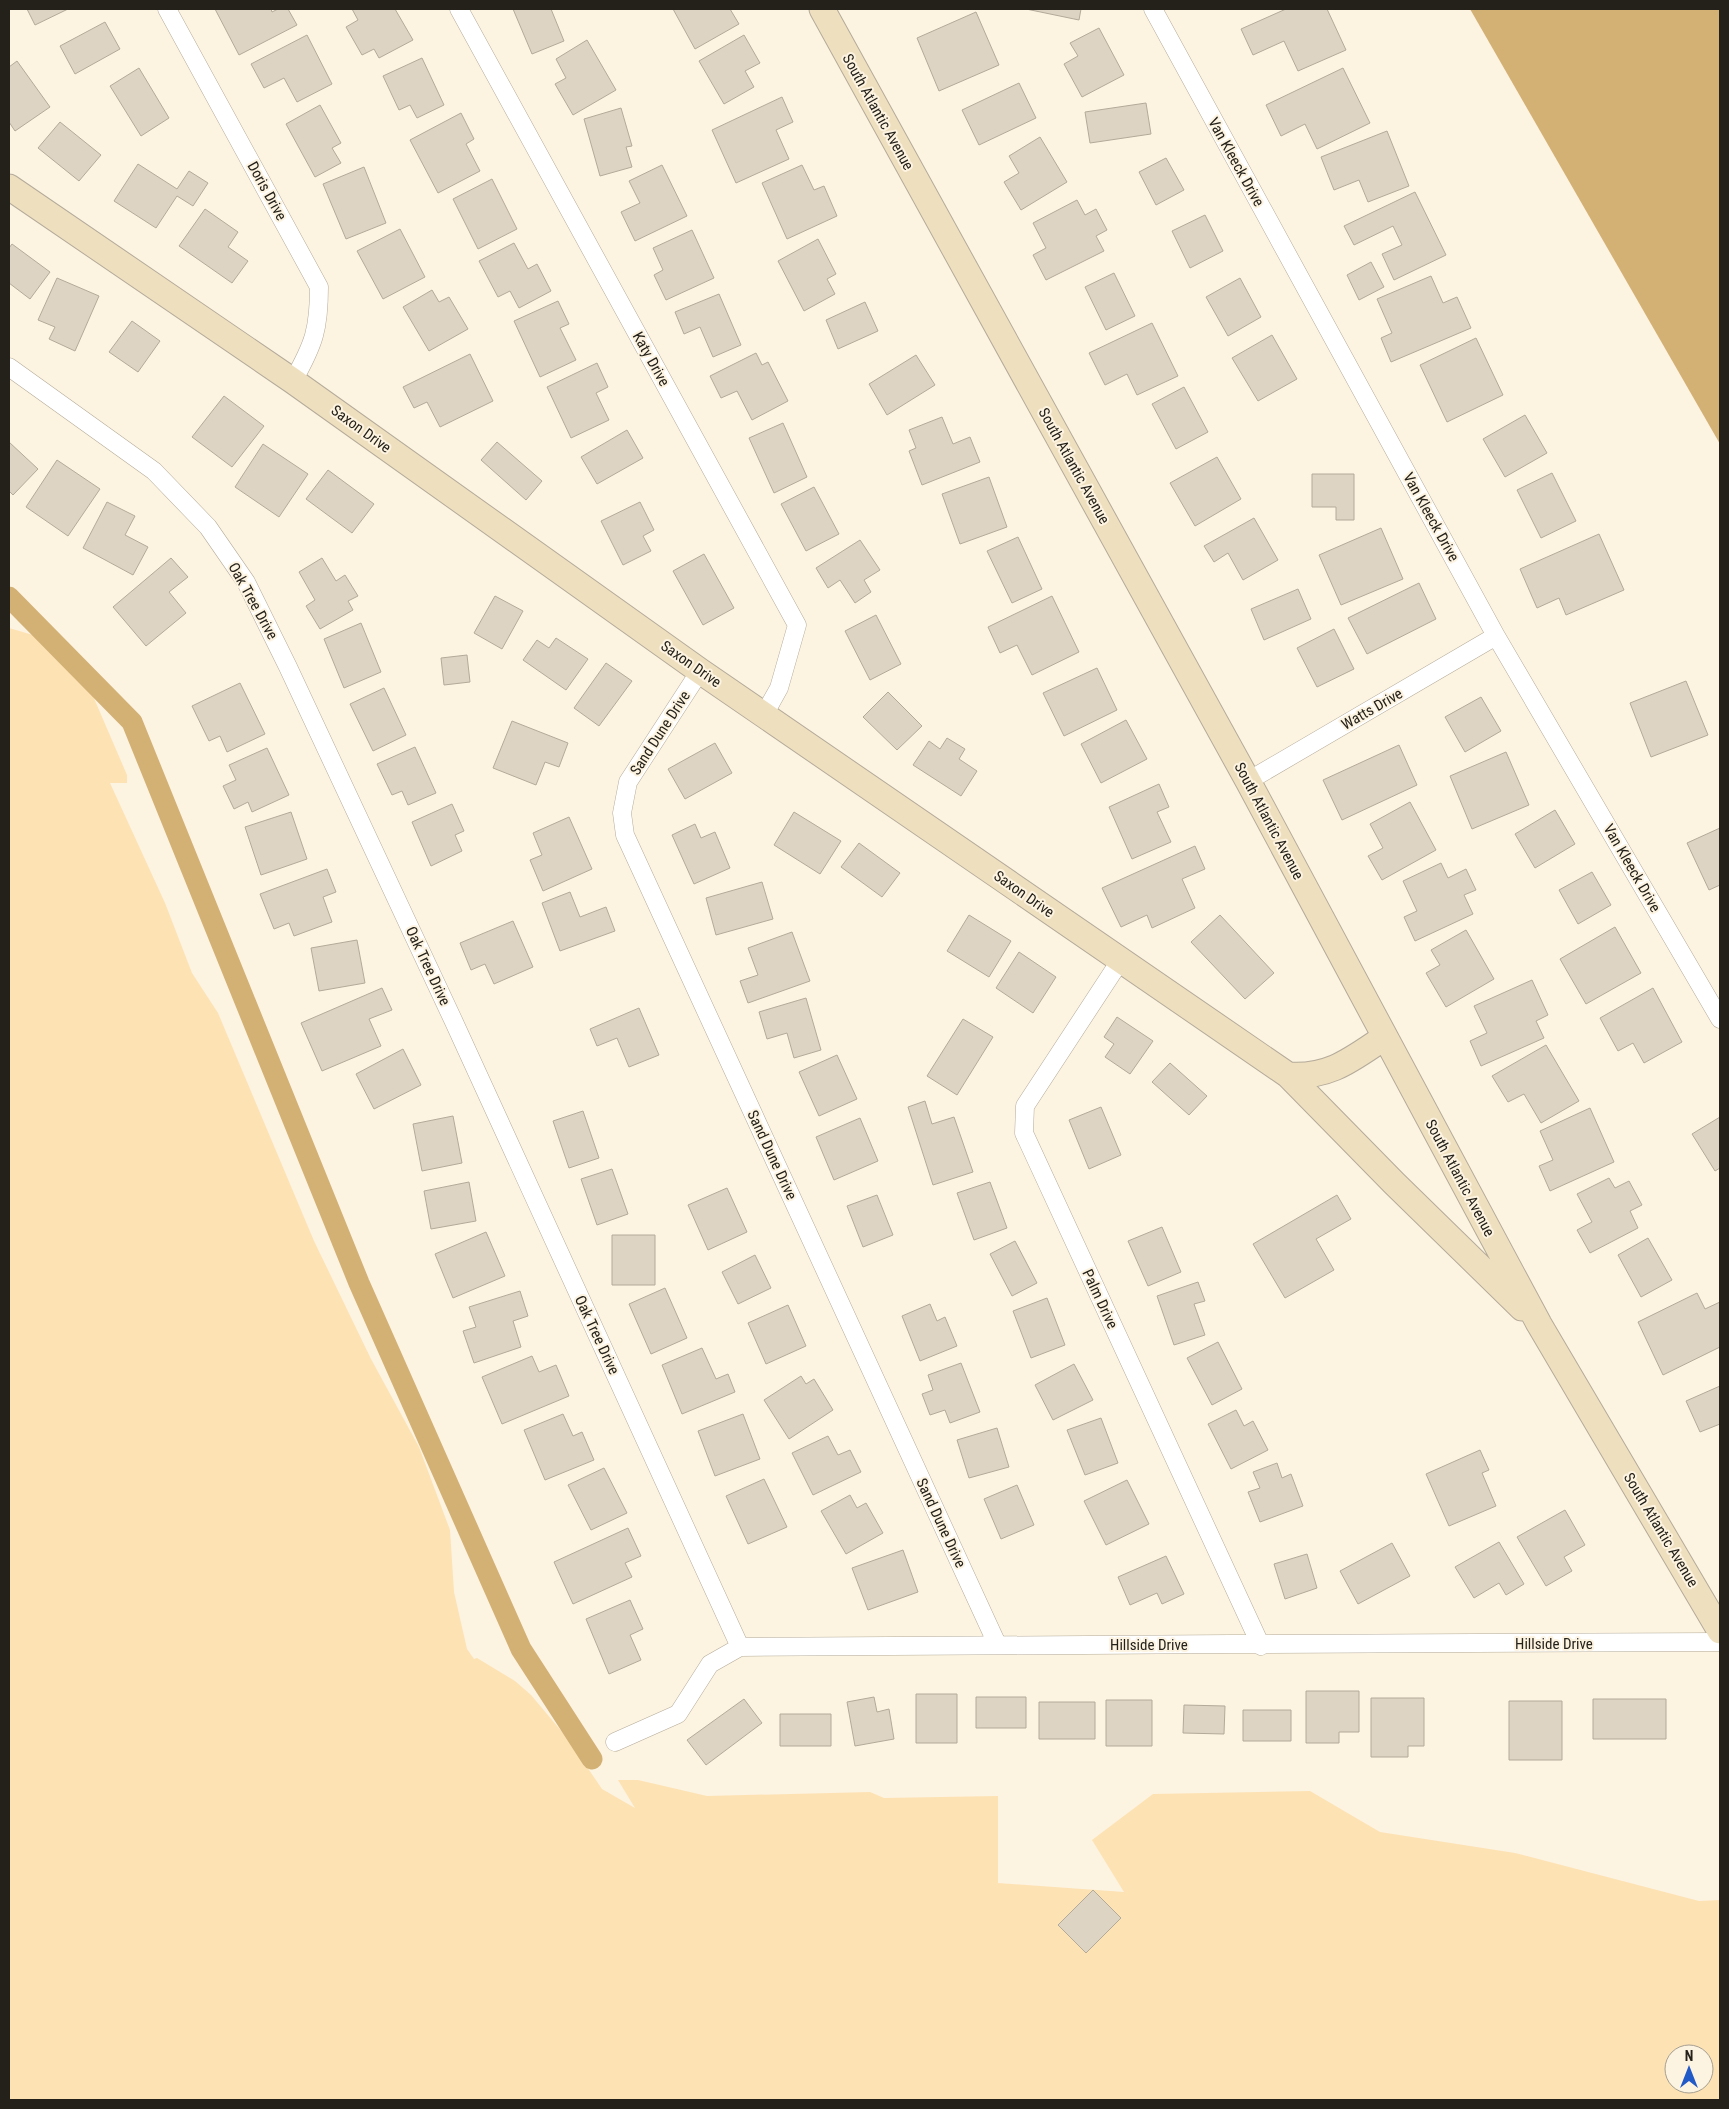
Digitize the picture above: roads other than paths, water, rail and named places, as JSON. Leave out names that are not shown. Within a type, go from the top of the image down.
[{"type":"street","name":"Doris Drive","points":[[167,9],[319,287],[319,320],[309,354],[293,381]]},
{"type":"street","name":"Katy Drive","points":[[459,9],[797,625],[779,688],[764,715]]},
{"type":"street","name":"South Atlantic Avenue","points":[[822,9],[1248,782],[1538,1324],[1720,1631]]},
{"type":"street","name":"Van Kleeck Drive","points":[[1153,9],[1496,636],[1720,1019]]},
{"type":"street","name":"Saxon Drive","points":[[9,187],[293,381],[700,671],[1288,1075],[1394,1183],[1538,1324]]},
{"type":"street","name":"Oak Tree Drive","points":[[9,367],[154,471],[208,527],[246,582],[288,667],[454,1022],[740,1647]]},
{"type":"street","name":"Watts Drive","points":[[1248,782],[1496,636]]},
{"type":"street","name":"Sand Dune Drive","points":[[700,671],[628,782],[622,813],[625,835],[997,1644]]},
{"type":"street","name":"Palm Drive","points":[[1120,961],[1025,1106],[1024,1133],[1260,1646]]},
{"type":"street","points":[[1288,1075],[1310,1076],[1336,1068],[1385,1037]]},
{"type":"street","name":"Hillside Drive","points":[[615,1742],[678,1714],[710,1664],[740,1647],[997,1644],[1260,1646],[1720,1642]]},
{"type":"waterway","points":[[9,597],[132,722],[359,1283],[521,1649],[592,1759]]}]
